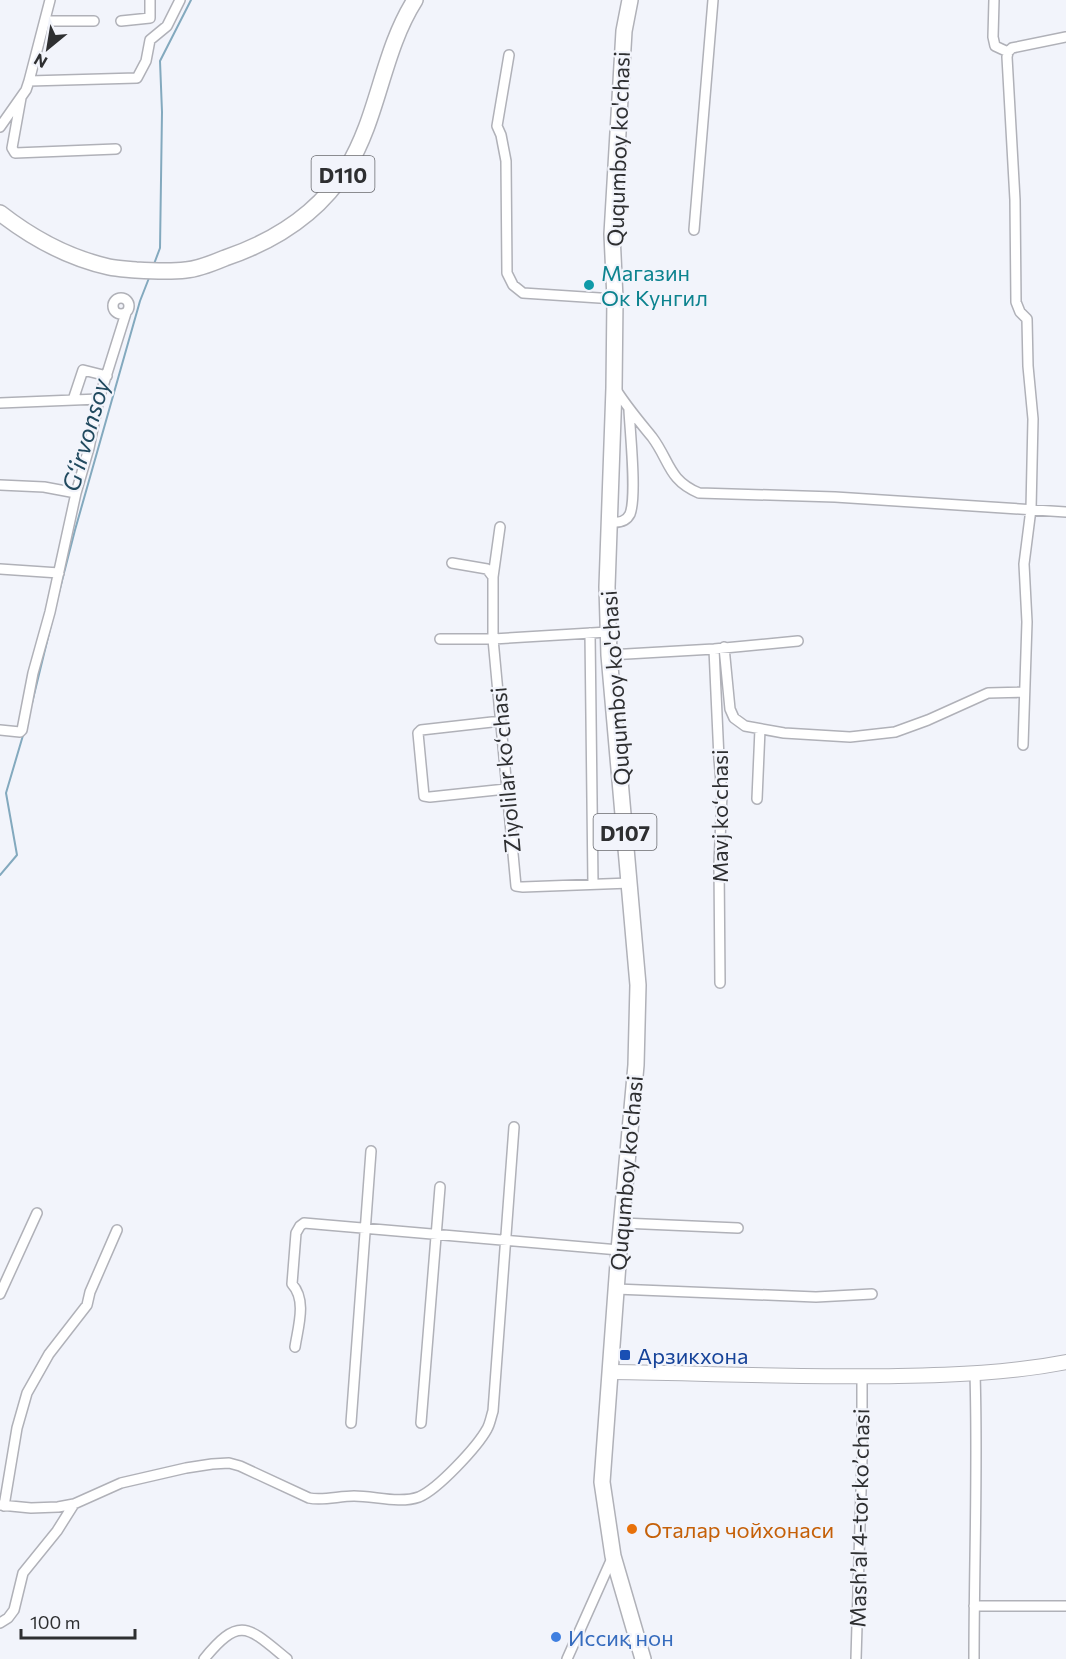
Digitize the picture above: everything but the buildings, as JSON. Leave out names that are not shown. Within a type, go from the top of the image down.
[{"type":"main road","name":"D110","points":[[0,213],[46,243],[77,257],[112,268],[187,270],[236,255],[271,239],[298,221],[323,200],[348,166],[362,137],[393,41],[415,0]]},
{"type":"main road","name":"Ququmboy ko'chasi","points":[[630,0],[624,31],[612,222],[615,299],[614,388],[607,587],[609,655],[638,985],[636,1065],[619,1250],[602,1482],[613,1556],[643,1659]]},
{"type":"street","points":[[0,127],[27,90],[50,0]]},
{"type":"street","points":[[122,21],[150,18],[150,0]]},
{"type":"street","points":[[28,81],[137,78],[146,61],[150,40],[167,26],[180,0]]},
{"type":"street","points":[[694,230],[713,0]]},
{"type":"street","points":[[994,0],[993,37],[995,46],[1008,52]]},
{"type":"street","points":[[45,21],[94,21]]},
{"type":"street","points":[[1023,745],[1027,622],[1024,564],[1031,508],[1032,419],[1027,319],[1020,312],[1016,302],[1008,52],[1012,48],[1066,37]]},
{"type":"street","points":[[508,55],[497,126],[506,161],[507,273],[513,285],[524,293],[615,299]]},
{"type":"street","points":[[21,96],[12,148],[15,153],[116,149]]},
{"type":"street","points":[[0,730],[20,732],[22,730],[33,673],[59,573],[99,399],[126,313]]},
{"type":"street","points":[[73,400],[83,370],[107,376]]},
{"type":"street","points":[[614,388],[654,439],[676,478],[686,487],[699,493],[835,497],[1066,512]]},
{"type":"street","points":[[0,403],[99,399]]},
{"type":"street","points":[[610,522],[618,523],[625,520],[630,513],[636,488],[629,410]]},
{"type":"street","points":[[0,485],[44,487],[76,493]]},
{"type":"street","name":"Ziyolilar koʻchasi","points":[[500,527],[493,577],[493,639],[516,886],[593,884]]},
{"type":"street","points":[[452,563],[487,569],[493,577]]},
{"type":"street","points":[[0,568],[59,573]]},
{"type":"street","points":[[440,639],[493,639],[608,632]]},
{"type":"street","points":[[590,633],[593,884],[630,883]]},
{"type":"street","points":[[609,655],[798,641]]},
{"type":"street","name":"Mavj koʻchasi","points":[[719,648],[732,714],[745,726],[784,733],[850,737],[895,732],[988,693],[1024,692]]},
{"type":"street","name":"Mavj koʻchasi","points":[[719,648],[719,759],[722,794],[719,864],[720,983]]},
{"type":"street","points":[[501,721],[421,730],[418,733],[424,796],[430,798],[506,789]]},
{"type":"street","name":"Mavj koʻchasi","points":[[757,799],[760,729]]},
{"type":"street","points":[[117,1230],[90,1292],[87,1305],[49,1354],[27,1393],[17,1428],[2,1505],[31,1508],[74,1504],[121,1484],[186,1468],[229,1463],[252,1470],[309,1498],[367,1496],[407,1499],[419,1497],[468,1454],[488,1427],[493,1412],[514,1127]]},
{"type":"street","points":[[351,1423],[371,1151]]},
{"type":"street","points":[[421,1423],[440,1187]]},
{"type":"street","points":[[0,1294],[38,1213]]},
{"type":"street","points":[[295,1347],[301,1300],[292,1284],[296,1233],[304,1223],[619,1250]]},
{"type":"street","points":[[622,1223],[738,1228]]},
{"type":"street","points":[[616,1289],[816,1298],[872,1294]]},
{"type":"street","points":[[610,1372],[862,1377],[975,1374],[1066,1362]]},
{"type":"street","points":[[974,1659],[977,1449],[975,1374]]},
{"type":"street","name":"Mashʼal 4-tor koʼchasi","points":[[856,1659],[862,1377]]},
{"type":"street","points":[[0,1623],[14,1610],[23,1573],[57,1531],[74,1504]]},
{"type":"street","points":[[567,1659],[613,1556]]},
{"type":"street","points":[[974,1606],[1066,1606]]},
{"type":"street","points":[[204,1659],[220,1640],[234,1631],[243,1631],[259,1636],[287,1659]]},
{"type":"waterway","name":"G‘irvonsoy","points":[[154,264],[160,248],[162,112],[160,61],[191,0]]},
{"type":"waterway","name":"G‘irvonsoy","points":[[56,604],[140,301],[149,278]]},
{"type":"waterway","name":"G‘irvonsoy","points":[[32,703],[52,621]]},
{"type":"waterway","name":"G‘irvonsoy","points":[[0,875],[17,855],[6,793],[24,732]]},
{"type":"place","name":"Магазин Ок Кунгил","points":[[589,285]]},
{"type":"place","name":"Арзикхона","points":[[625,1355]]},
{"type":"place","name":"Оталар чойхонаси","points":[[632,1529]]},
{"type":"place","name":"Иссиқ нон","points":[[556,1637]]}]
